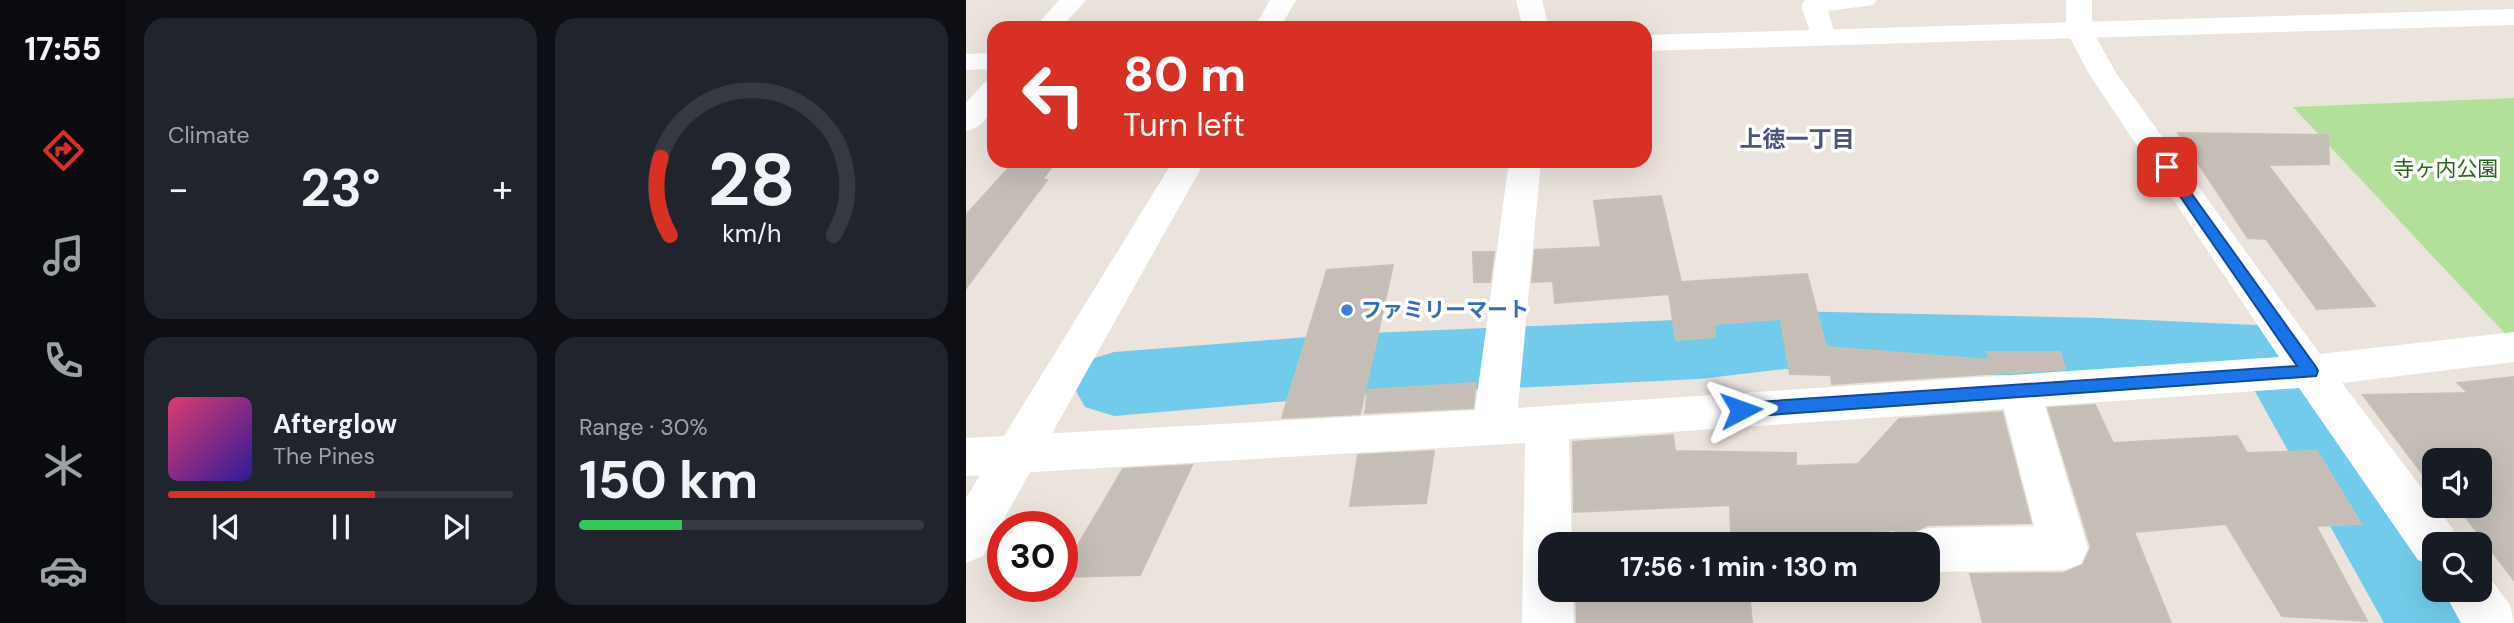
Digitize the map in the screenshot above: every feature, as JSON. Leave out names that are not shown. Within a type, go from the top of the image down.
[{"type":"street","points":[[1054,21],[1073,0]]},
{"type":"street","points":[[1271,21],[1283,0]]},
{"type":"street","points":[[1529,0],[1534,21]]},
{"type":"street","points":[[1823,38],[1814,5],[1864,0]]},
{"type":"street","points":[[2079,15],[2135,122],[2426,532]]},
{"type":"street","points":[[1652,43],[1823,38],[2079,15],[2514,17]]},
{"type":"street","points":[[966,62],[987,61]]},
{"type":"street","points":[[966,122],[987,97]]},
{"type":"street","points":[[966,541],[1185,168]]},
{"type":"street","points":[[1495,427],[1524,168]]},
{"type":"street","points":[[966,457],[1547,424],[2310,371],[2514,347]]},
{"type":"street","points":[[1940,550],[2064,548],[2020,391]]},
{"type":"street","points":[[1547,424],[1549,532]]},
{"type":"street","points":[[1548,602],[1548,623]]},
{"type":"green space","name":"寺ヶ内公園","points":[[2514,98],[2514,340],[2512,341],[2293,107]]},
{"type":"water","points":[[2288,379],[2310,383],[2422,543],[2422,594]]},
{"type":"water","points":[[2427,602],[2464,602],[2479,623],[2440,623]]},
{"type":"building","points":[[2178,133],[2328,135],[2329,164],[2268,165],[2375,306],[2317,309],[2266,239],[2248,238]]},
{"type":"building","points":[[1009,168],[1051,168],[1042,180],[1047,180],[966,288],[967,214]]},
{"type":"building","points":[[1661,196],[1681,282],[1807,274],[1826,347],[1989,360],[1987,352],[2060,352],[2065,369],[1832,384],[1831,375],[1790,374],[1781,319],[1714,324],[1715,337],[1676,340],[1669,294],[1555,303],[1553,281],[1532,282],[1535,250],[1601,247],[1594,201]]},
{"type":"building","points":[[1473,252],[1494,252],[1490,282],[1474,282]]},
{"type":"building","points":[[1393,265],[1360,414],[1282,418],[1327,270]]},
{"type":"building","points":[[2514,377],[2514,580],[2492,551],[2492,532],[2477,532],[2466,518],[2492,518],[2492,448],[2422,448],[2422,473],[2363,395],[2468,393],[2458,383]]},
{"type":"building","points":[[1476,383],[1473,408],[1365,413],[1368,390]]},
{"type":"building","points":[[2095,405],[2113,443],[2237,436],[2247,453],[2317,451],[2361,524],[2316,526],[2367,621],[2282,616],[2226,524],[2134,532],[2171,623],[1983,623],[1970,574],[2064,573],[2083,565],[2091,547],[2048,408]]},
{"type":"building","points":[[2002,412],[2031,523],[1928,525],[1912,532],[1731,532],[1730,505],[1574,512],[1573,442],[1673,435],[1675,451],[1796,453],[1796,466],[1858,464],[1899,419]]},
{"type":"building","points":[[1434,451],[1426,503],[1350,506],[1358,455]]},
{"type":"building","points":[[1192,465],[1140,575],[1078,577],[1078,545],[1123,469]]},
{"type":"building","points":[[1576,602],[1750,602],[1752,623],[1577,623]]},
{"type":"waterway","points":[[1114,384],[1346,365],[1699,349],[1785,340],[2102,348],[2276,357],[2440,623]]},
{"type":"place","name":"ファミリーマート","points":[[1347,310]]},
{"type":"district","name":"上徳一丁目","points":[[1797,139]]},
{"type":"route","points":[[1741,410],[2310,371],[2167,167]]}]
